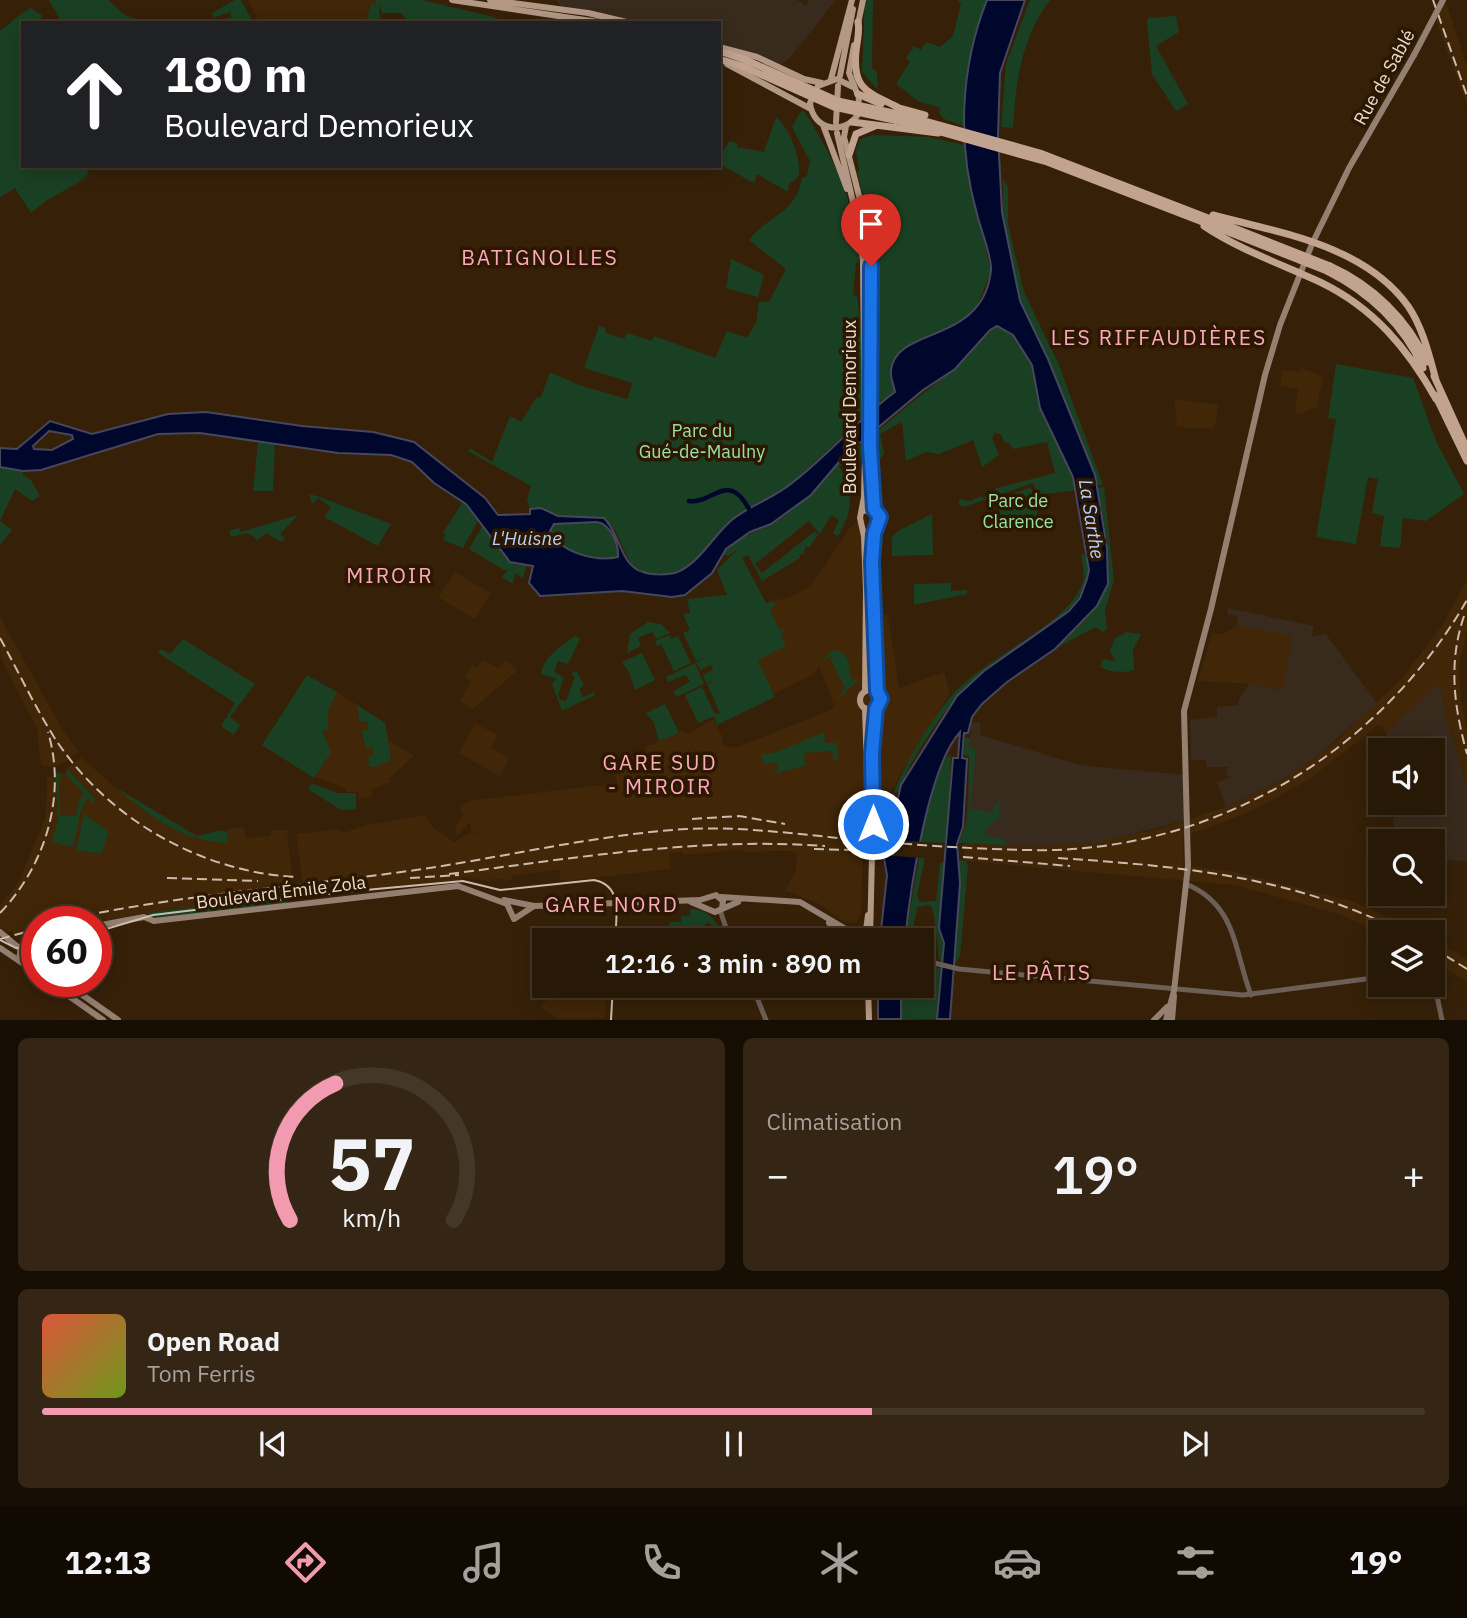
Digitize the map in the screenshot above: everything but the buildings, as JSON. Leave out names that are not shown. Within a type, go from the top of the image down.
[{"type":"highway","points":[[858,22],[855,68],[859,82],[870,94],[929,124]]},
{"type":"highway","points":[[721,50],[834,107],[912,124],[929,124]]},
{"type":"highway","points":[[721,60],[744,63],[838,101],[907,116],[1040,157],[1232,230],[1363,285],[1387,304],[1415,340],[1467,449]]},
{"type":"highway","points":[[858,94],[899,108]]},
{"type":"highway","points":[[849,124],[929,124]]},
{"type":"highway","points":[[849,155],[856,134],[864,128],[879,125]]},
{"type":"highway","points":[[1192,215],[1286,234],[1355,260],[1399,295],[1419,327],[1436,380]]},
{"type":"highway","points":[[1192,215],[1250,251],[1344,296],[1386,328],[1413,358],[1467,461]]},
{"type":"highway","points":[[1328,269],[1360,290],[1401,330],[1418,357],[1436,399]]},
{"type":"main road","points":[[452,0],[592,21]]},
{"type":"main road","points":[[490,0],[588,13],[622,21]]},
{"type":"main road","points":[[840,76],[853,0]]},
{"type":"main road","points":[[831,79],[853,0]]},
{"type":"main road","points":[[849,34],[862,0]]},
{"type":"main road","points":[[849,177],[849,155],[844,137],[859,109],[858,94],[849,69],[862,0]]},
{"type":"main road","name":"Rue de Sablé","points":[[1174,991],[1188,843],[1184,711],[1211,609],[1265,374],[1312,244],[1349,168],[1443,0]]},
{"type":"main road","points":[[846,21],[853,9]]},
{"type":"main road","points":[[721,49],[757,57],[804,79],[822,83]]},
{"type":"main road","points":[[721,61],[811,109],[823,125],[849,177],[852,189]]},
{"type":"main road","points":[[811,109],[813,94],[822,83],[831,79],[843,80],[853,86]]},
{"type":"main road","points":[[836,122],[838,86]]},
{"type":"main road","points":[[823,125],[834,128],[849,124]]},
{"type":"main road","points":[[837,133],[852,189]]},
{"type":"main road","name":"Boulevard Demorieux","points":[[852,189],[863,260],[868,389]]},
{"type":"main road","name":"Boulevard Demorieux","points":[[852,189],[870,236],[867,449],[863,511],[860,518],[866,590],[865,691]]},
{"type":"main road","name":"Boulevard Demorieux","points":[[867,449],[874,509],[880,517],[872,562],[877,691]]},
{"type":"main road","name":"Boulevard Demorieux","points":[[863,511],[874,509]]},
{"type":"main road","points":[[862,525],[869,528],[877,525]]},
{"type":"main road","points":[[865,691],[877,691],[881,699],[876,709],[870,838],[865,708],[860,699],[865,691]]},
{"type":"main road","points":[[865,708],[876,709]]},
{"type":"main road","points":[[866,928],[870,855]]},
{"type":"main road","name":"Boulevard Émile Zola","points":[[112,923],[144,917],[153,921],[458,886],[517,907],[686,900],[715,907]]},
{"type":"main road","points":[[715,907],[715,895],[796,903],[813,907],[847,928]]},
{"type":"main road","points":[[715,907],[721,897]]},
{"type":"main road","points":[[715,907],[760,899]]},
{"type":"main road","points":[[796,903],[834,928]]},
{"type":"main road","points":[[0,932],[21,949]]},
{"type":"main road","points":[[17,946],[21,945]]},
{"type":"main road","points":[[17,946],[19,961]]},
{"type":"main road","points":[[0,948],[19,961]]},
{"type":"main road","points":[[1166,1020],[1174,991]]},
{"type":"main road","points":[[1172,1020],[1174,991]]},
{"type":"main road","points":[[70,997],[103,1020]]},
{"type":"main road","points":[[85,997],[118,1020]]},
{"type":"main road","points":[[868,998],[869,1020]]},
{"type":"main road","points":[[1155,1019],[1168,1006]]},
{"type":"street","points":[[1186,884],[1206,894],[1223,915],[1237,946],[1251,995]]},
{"type":"street","points":[[715,907],[724,928]]},
{"type":"street","points":[[934,963],[955,968],[1174,991],[1251,995],[1368,979]]},
{"type":"street","points":[[1437,997],[1442,1020]]},
{"type":"street","points":[[757,998],[766,1020]]},
{"type":"shaded area","points":[[248,0],[375,0],[376,6],[371,5],[367,21],[259,21]]},
{"type":"shaded area","points":[[556,0],[797,0],[806,5],[809,0],[836,0],[789,59],[778,66],[721,48],[721,21],[622,21],[561,7]]},
{"type":"shaded area","points":[[1446,2],[1467,66],[1467,106],[1436,20]]},
{"type":"shaded area","points":[[1302,369],[1323,376],[1317,408],[1307,410],[1303,414],[1295,413],[1298,389],[1280,386],[1282,370],[1300,372]]},
{"type":"shaded area","points":[[1174,399],[1219,405],[1214,429],[1177,427]]},
{"type":"shaded area","points":[[860,519],[867,528],[877,525],[873,613],[888,615],[899,688],[944,672],[950,692],[888,796],[862,797],[863,828],[858,834],[861,837],[860,854],[863,854],[861,915],[856,923],[846,923],[816,902],[785,891],[796,868],[797,852],[786,851],[742,850],[683,855],[683,852],[676,852],[669,854],[671,869],[566,881],[560,879],[559,870],[512,876],[512,880],[492,879],[490,882],[463,877],[461,880],[388,888],[304,893],[296,834],[337,829],[343,833],[366,825],[426,815],[433,827],[454,842],[469,833],[477,833],[471,830],[470,822],[457,837],[455,826],[463,816],[460,807],[468,801],[617,783],[611,760],[614,758],[620,769],[647,752],[645,747],[683,731],[687,734],[714,719],[722,736],[722,745],[736,748],[835,708],[819,666],[812,675],[774,694],[758,660],[781,636],[770,610],[775,606],[766,602],[787,598],[810,587],[849,529]]},
{"type":"shaded area","points":[[455,572],[491,593],[475,619],[438,597]]},
{"type":"shaded area","points":[[1467,580],[1467,632],[1459,664],[1461,700],[1467,728],[1467,786],[1446,717],[1440,683],[1386,733],[1379,725],[1308,780],[1252,811],[1183,837],[1184,865],[1235,872],[1355,902],[1393,920],[1368,920],[1368,927],[1338,914],[1234,885],[963,861],[964,844],[1071,844],[1155,830],[1223,808],[1281,780],[1335,742],[1402,678],[1441,627]]},
{"type":"shaded area","points":[[1228,608],[1314,626],[1312,637],[1325,633],[1377,703],[1317,756],[1281,780],[1226,807],[1217,782],[1229,778],[1225,770],[1229,767],[1207,767],[1206,760],[1191,760],[1190,720],[1217,717],[1217,707],[1239,705],[1238,701],[1249,684],[1283,690],[1292,636],[1236,626],[1238,616],[1227,614]]},
{"type":"shaded area","points":[[0,616],[62,729],[79,752],[61,765],[49,767],[41,764],[37,728],[0,657]]},
{"type":"shaded area","points":[[1236,626],[1293,635],[1283,691],[1249,684],[1198,681],[1212,633],[1223,634]]},
{"type":"shaded area","points":[[482,660],[499,668],[505,660],[518,670],[473,709],[460,701],[471,681],[465,677],[472,665],[477,668]]},
{"type":"shaded area","points":[[1440,682],[1446,717],[1467,786],[1467,861],[1445,860],[1445,829],[1394,829],[1393,815],[1445,815],[1445,738],[1387,738],[1386,733]]},
{"type":"shaded area","points":[[337,692],[385,723],[389,741],[414,756],[389,779],[390,782],[371,789],[372,797],[359,799],[358,792],[346,792],[346,788],[315,777],[330,752],[322,730],[328,729],[328,711]]},
{"type":"shaded area","points":[[475,723],[498,735],[491,748],[509,758],[500,777],[459,753]]},
{"type":"shaded area","points":[[971,723],[980,723],[981,735],[1080,765],[1186,775],[1187,820],[1099,842],[1034,846],[958,843],[964,835],[967,810]]},
{"type":"shaded area","points":[[81,757],[115,787],[182,830],[194,833],[194,838],[227,843],[226,830],[244,827],[246,838],[271,836],[271,830],[287,830],[294,892],[289,895],[112,920],[112,906],[21,906],[21,938],[17,939],[11,931],[6,932],[0,927],[0,905],[18,883],[46,816],[47,777],[56,775],[56,772],[66,774],[66,769]]},
{"type":"shaded area","points":[[1445,946],[1467,959],[1467,982],[1445,968]]},
{"type":"shaded area","points":[[548,998],[601,998],[606,1003],[605,1018],[558,1019],[541,1008]]},
{"type":"green space","points":[[49,0],[108,0],[125,15],[139,20],[139,21],[61,21]]},
{"type":"green space","points":[[235,0],[241,0],[252,21],[223,21],[231,17],[230,12],[213,18],[212,13]]},
{"type":"green space","points":[[375,0],[422,0],[498,18],[494,21],[407,21],[401,13],[382,13],[379,5],[380,21],[367,21],[371,4],[376,5]]},
{"type":"green space","points":[[865,0],[873,0],[872,68],[877,72],[878,90],[862,72]]},
{"type":"green space","points":[[958,0],[987,0],[967,77],[964,126],[944,119],[939,113],[941,108],[918,101],[896,84],[910,62],[906,58],[914,46],[921,50],[926,42],[940,47],[953,36],[961,4]]},
{"type":"green space","points":[[1030,0],[1050,0],[1026,45],[1018,77],[1013,128],[1001,127],[1006,64]]},
{"type":"green space","points":[[31,8],[43,16],[39,21],[21,21],[21,168],[87,168],[88,174],[79,181],[104,168],[46,201],[31,213],[15,188],[0,197],[0,30]]},
{"type":"green space","points":[[1176,16],[1179,32],[1156,46],[1188,104],[1176,111],[1152,74],[1147,22],[1148,18]]},
{"type":"green space","name":"Parc du Gué-de-Maulny","points":[[801,111],[804,111],[834,164],[849,202],[858,242],[859,263],[856,262],[853,295],[857,296],[861,333],[862,418],[791,484],[733,519],[691,564],[676,573],[646,573],[632,566],[615,530],[605,519],[558,516],[541,508],[530,509],[527,500],[531,486],[468,451],[470,448],[492,462],[510,416],[521,422],[536,398],[541,397],[550,372],[579,385],[627,399],[633,383],[584,368],[599,326],[605,328],[606,333],[624,339],[627,333],[652,341],[654,336],[715,358],[727,331],[747,338],[756,323],[759,302],[769,302],[786,269],[749,240],[788,207],[799,190],[802,178],[807,176],[810,161],[792,127]]},
{"type":"green space","points":[[776,117],[790,136],[797,154],[798,177],[789,184],[788,192],[757,174],[754,183],[721,165],[721,155],[729,141],[737,143],[737,147],[764,152]]},
{"type":"green space","points":[[873,135],[928,137],[964,145],[991,273],[974,312],[894,360],[891,367],[895,392],[874,406],[874,321],[879,241],[882,235],[873,235],[857,172],[856,151],[860,139]]},
{"type":"green space","points":[[1003,179],[1008,187],[1008,224],[1024,292],[1059,365],[1103,485],[1098,485],[1055,374],[1020,301],[1003,220]]},
{"type":"green space","points":[[731,259],[764,275],[758,297],[726,288]]},
{"type":"green space","points":[[997,326],[1014,336],[1032,365],[1040,408],[1067,462],[1076,490],[1039,495],[1033,483],[964,507],[959,505],[959,499],[970,501],[981,496],[983,498],[997,488],[1055,473],[1047,442],[1013,449],[1009,443],[1004,442],[1001,434],[995,433],[992,438],[999,455],[982,467],[973,440],[939,454],[926,452],[906,461],[902,422],[880,434],[884,453],[881,459],[876,460],[876,433],[953,370],[984,336]]},
{"type":"green space","points":[[1336,364],[1413,378],[1436,441],[1464,494],[1426,521],[1403,518],[1400,548],[1380,546],[1384,516],[1372,513],[1378,479],[1368,477],[1356,544],[1316,537],[1336,419],[1328,418]]},
{"type":"green space","points":[[258,442],[275,444],[273,491],[253,491]]},
{"type":"green space","points":[[860,444],[862,454],[854,483],[843,462],[839,466],[847,484],[850,501],[847,518],[838,536],[833,533],[839,520],[831,515],[820,534],[809,521],[755,564],[762,573],[815,531],[818,535],[809,548],[806,546],[803,555],[799,553],[800,558],[762,581],[748,555],[742,558],[766,603],[774,602],[775,606],[770,610],[779,629],[785,629],[781,636],[786,646],[758,660],[775,697],[717,725],[714,716],[698,723],[685,695],[702,687],[715,714],[720,713],[707,684],[718,679],[706,683],[703,675],[713,670],[711,665],[700,670],[696,662],[708,656],[696,661],[683,633],[690,630],[683,614],[690,613],[687,599],[727,595],[717,570],[739,548],[728,556],[723,554],[728,548],[739,539],[785,516]]},
{"type":"green space","points":[[0,467],[23,471],[23,475],[31,480],[40,496],[32,501],[15,489],[0,521]]},
{"type":"green space","name":"Parc de Clarence","points":[[1030,487],[1035,494],[1039,530],[1001,531],[999,505],[988,504]]},
{"type":"green space","points":[[1104,487],[1114,580],[1105,610],[1107,628],[1103,632],[1095,627],[1055,649],[1092,612],[1104,593],[1109,564],[1098,488]]},
{"type":"green space","points":[[309,494],[391,524],[378,546],[324,517],[331,507],[318,498],[312,504]]},
{"type":"green space","points":[[463,501],[479,519],[463,548],[443,540],[446,535],[443,533]]},
{"type":"green space","points":[[932,514],[933,555],[892,556],[892,537],[898,531]]},
{"type":"green space","points":[[298,515],[280,534],[285,539],[282,542],[266,533],[258,540],[248,533],[231,537],[229,531],[239,528],[241,532]]},
{"type":"green space","points":[[0,521],[12,530],[0,545]]},
{"type":"green space","points":[[597,522],[606,526],[613,535],[618,557],[600,558],[580,554],[562,545],[550,531],[554,524]]},
{"type":"green space","points":[[483,525],[504,556],[515,565],[527,564],[523,578],[515,573],[513,584],[502,577],[509,569],[504,570],[469,549]]},
{"type":"green space","points":[[1084,553],[1088,573],[1082,592],[1068,610],[961,692],[919,751],[900,791],[893,794],[920,741],[954,693],[985,667],[1041,629],[1072,602],[1083,583],[1081,555]]},
{"type":"green space","points":[[951,583],[951,591],[967,590],[967,594],[914,605],[914,584]]},
{"type":"green space","points":[[648,622],[661,624],[670,633],[656,639],[652,632],[638,638],[641,646],[627,653],[630,634]]},
{"type":"green space","points":[[1127,632],[1141,634],[1133,650],[1134,670],[1117,672],[1100,666],[1104,659],[1116,661],[1110,651],[1115,638]]},
{"type":"green space","points":[[669,635],[671,639],[678,636],[691,663],[674,671],[661,644],[657,646],[655,641]]},
{"type":"green space","points":[[575,636],[580,639],[568,664],[558,661],[554,672],[564,678],[558,694],[560,700],[566,701],[575,677],[571,673],[577,672],[584,685],[579,689],[583,697],[594,692],[595,695],[562,711],[552,683],[557,679],[541,674],[549,657]]},
{"type":"green space","points":[[183,639],[255,684],[230,717],[240,725],[234,735],[221,726],[235,703],[158,653],[161,649],[170,654]]},
{"type":"green space","points":[[833,650],[844,653],[851,679],[859,679],[837,700],[845,688],[831,660],[833,656],[821,660]]},
{"type":"green space","points":[[642,653],[655,680],[635,690],[629,672],[622,662]]},
{"type":"green space","points":[[695,663],[704,684],[676,697],[673,692],[690,681],[685,675],[668,682],[666,677]]},
{"type":"green space","points":[[307,675],[337,692],[328,711],[328,730],[322,731],[331,752],[314,778],[262,745]]},
{"type":"green space","points":[[665,704],[679,733],[659,741],[654,723],[646,713]]},
{"type":"green space","points":[[357,705],[385,723],[391,761],[370,768],[368,758],[374,755],[372,747],[366,748],[362,731],[368,729],[367,721],[360,722]]},
{"type":"green space","points":[[824,732],[825,743],[837,743],[838,760],[834,761],[832,751],[804,753],[805,766],[767,775],[778,771],[777,763],[764,764],[761,755],[777,752]]},
{"type":"green space","points":[[965,737],[970,738],[970,748],[976,748],[970,809],[991,812],[1000,799],[999,818],[985,829],[985,835],[1003,839],[1008,845],[958,843],[966,824],[969,801],[969,756],[964,755]]},
{"type":"green space","points":[[951,754],[947,843],[920,842],[935,780],[945,759]]},
{"type":"green space","points":[[67,769],[95,799],[92,804],[88,797],[81,810],[73,847],[52,842],[58,820],[56,772],[64,776],[59,777],[60,815],[76,816],[79,800],[84,794],[66,774]]},
{"type":"green space","points":[[312,783],[337,793],[356,793],[356,809],[341,810],[308,789]]},
{"type":"green space","points":[[115,787],[197,836],[222,830],[227,833],[228,843],[196,838],[181,832],[154,817]]},
{"type":"green space","points":[[84,814],[109,832],[101,854],[76,850]]},
{"type":"green space","points":[[919,858],[925,858],[917,895],[920,902],[936,901],[940,863],[945,863],[939,928],[943,940],[942,961],[939,960],[930,905],[917,907],[913,928],[907,928]]},
{"type":"green space","points":[[956,860],[966,861],[968,866],[960,956],[955,964],[952,943],[959,886]]},
{"type":"green space","points":[[289,895],[286,905],[160,920],[146,913]]},
{"type":"green space","points":[[690,909],[700,910],[715,920],[719,928],[715,928],[708,922],[703,928],[665,928],[671,922],[681,922],[681,916],[690,916]]},
{"type":"green space","points":[[934,967],[942,969],[937,1019],[901,1020],[901,998],[934,998]]},
{"type":"water","points":[[987,0],[1025,0],[1000,73],[998,135],[1002,212],[1020,301],[1048,359],[1095,475],[1107,548],[1108,584],[1097,606],[1055,649],[1007,682],[982,704],[972,717],[968,733],[964,733],[962,758],[967,759],[963,827],[957,844],[960,883],[950,1019],[937,1019],[944,943],[939,928],[953,758],[958,758],[960,732],[949,749],[930,800],[916,862],[906,928],[881,928],[887,875],[883,853],[894,799],[898,798],[901,785],[957,696],[984,671],[1069,611],[1080,598],[1089,570],[1073,477],[1040,408],[1032,365],[1013,335],[997,326],[990,330],[955,369],[923,390],[844,456],[811,495],[771,524],[750,532],[726,549],[712,573],[685,595],[672,597],[622,591],[540,596],[529,583],[533,566],[510,562],[466,504],[434,483],[412,462],[391,455],[338,453],[200,433],[158,434],[41,470],[23,471],[0,467],[0,448],[17,449],[50,421],[92,434],[168,414],[206,412],[302,426],[373,432],[414,442],[485,498],[498,515],[530,514],[530,509],[541,508],[558,516],[604,518],[635,569],[646,573],[675,573],[691,564],[733,519],[792,483],[895,392],[891,371],[896,357],[907,347],[957,323],[973,311],[985,294],[991,264],[971,187],[964,133],[964,106],[971,52]],"holes":[[[49,431],[72,435],[73,439],[52,450],[34,449],[33,446]],[[554,524],[602,524],[613,536],[618,557],[600,558],[580,554],[562,545],[550,531]]]},
{"type":"water","points":[[878,998],[901,998],[901,1019],[878,1019]]},
{"type":"pier","points":[[881,839],[924,842],[923,858],[880,855]]},
{"type":"waterway","points":[[689,501],[698,501],[727,490],[741,498],[749,509]]},
{"type":"tunnel","points":[[868,855],[869,838]]},
{"type":"tram line","points":[[112,927],[153,915],[344,892],[463,881],[500,890],[594,880],[604,883],[614,896],[616,928]]},
{"type":"tram line","points":[[0,940],[16,948],[21,947]]},
{"type":"tram line","points":[[611,1020],[612,998]]},
{"type":"railway","points":[[1433,0],[1467,96]]},
{"type":"railway","points":[[112,911],[190,898],[416,870],[584,841],[686,829],[752,830],[922,845],[1027,850],[1094,847],[1159,835],[1222,814],[1281,785],[1336,749],[1386,706],[1430,656],[1467,600]]},
{"type":"railway","points":[[1464,616],[1454,668],[1456,702],[1467,754]]},
{"type":"railway","points":[[0,638],[54,737],[75,766],[128,816],[158,836],[191,852],[260,873],[296,877]]},
{"type":"railway","points":[[0,913],[29,874],[48,829],[55,781],[48,732]]},
{"type":"railway","points":[[692,819],[739,816],[785,824]]},
{"type":"railway","points":[[449,874],[684,847],[731,844],[825,846]]},
{"type":"railway","points":[[814,849],[884,851]]},
{"type":"railway","points":[[963,857],[1070,866]]},
{"type":"railway","points":[[1058,858],[1147,865],[1235,877],[1321,898],[1376,920]]},
{"type":"railway","points":[[410,878],[459,875]]},
{"type":"railway","points":[[167,878],[258,881]]},
{"type":"railway","points":[[0,939],[21,933]]},
{"type":"railway","points":[[1445,955],[1467,969]]},
{"type":"district","name":"BATIGNOLLES","points":[[540,257]]},
{"type":"district","name":"LES RIFFAUDIÈRES","points":[[1159,337]]},
{"type":"district","name":"MIROIR","points":[[390,575]]},
{"type":"district","name":"GARE SUD - MIROIR","points":[[660,774]]},
{"type":"district","name":"GARE NORD","points":[[612,904]]},
{"type":"district","name":"LE PÂTIS","points":[[1042,972]]},
{"type":"route","points":[[871,266],[870,447],[874,509],[880,517],[872,544],[872,591],[877,691],[881,699],[876,709],[872,754],[873,824]]},
{"type":"water label","name":"La Sarthe","points":[[1092,519]]},
{"type":"water label","name":"L'Huisne","points":[[527,538]]}]
